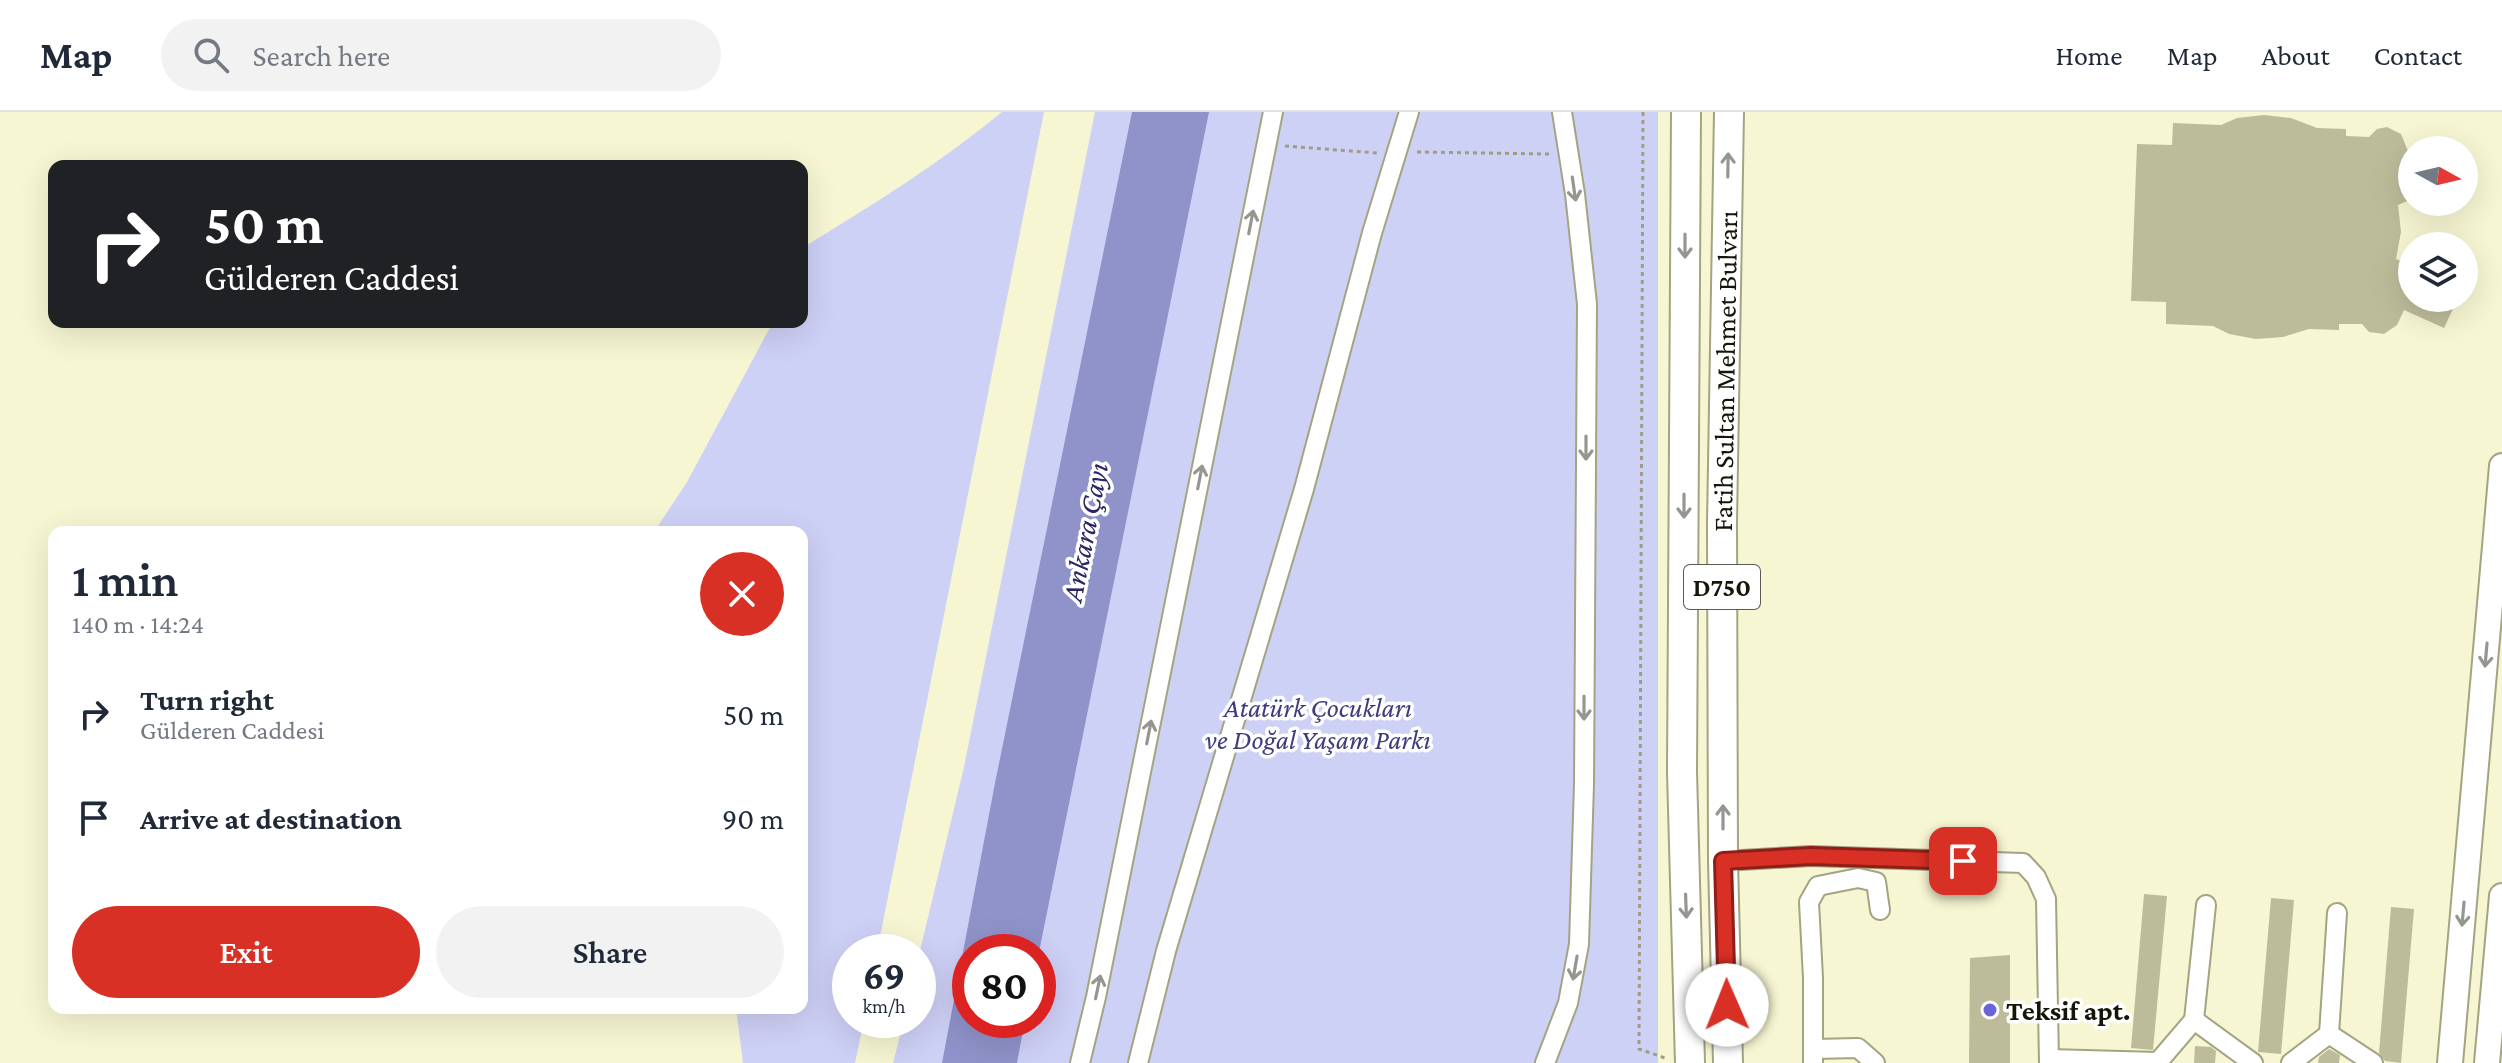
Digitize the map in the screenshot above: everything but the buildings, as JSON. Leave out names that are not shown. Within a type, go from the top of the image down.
[{"type":"highway","name":"Fatih Sultan Mehmet Bulvarı","points":[[1679,1061],[1686,112]]},
{"type":"highway","name":"Fatih Sultan Mehmet Bulvarı","points":[[1728,1063],[1723,861],[1722,496],[1729,112]]},
{"type":"main road","points":[[2450,1063],[2502,466]]},
{"type":"main road","points":[[2487,1063],[2502,896]]},
{"type":"street","points":[[1080,1063],[1273,112]]},
{"type":"street","points":[[1138,1063],[1166,951],[1304,489],[1372,233],[1409,112]]},
{"type":"street","points":[[1545,1063],[1568,1003],[1579,944],[1584,784],[1587,304],[1562,112]]},
{"type":"street","points":[[1723,861],[1811,856],[2023,863],[2036,877],[2046,899],[2049,1061],[2158,1062],[2194,1020],[2206,905]]},
{"type":"street","points":[[1875,1063],[1858,1048],[1813,1056],[1809,902],[1818,886],[1858,878],[1876,882],[1880,910]]},
{"type":"street","points":[[2291,1063],[2329,1034],[2337,913]]},
{"type":"street","points":[[2194,1020],[2253,1063]]},
{"type":"street","points":[[2329,1034],[2373,1063]]},
{"type":"path","points":[[1643,112],[1639,1049],[1679,1061]]},
{"type":"green space","points":[[1002,112],[1044,112],[881,934],[832,934],[832,1038],[860,1038],[855,1063],[743,1063],[737,1014],[808,1014],[808,526],[658,526],[687,482],[770,328],[808,328],[808,244],[929,167]]},
{"type":"green space","name":"Atatürk Çocukları ve Doğal Yaşam Parkı","points":[[1095,112],[1658,112],[1658,1063],[893,1063],[899,1038],[936,1038],[936,934],[924,934],[964,767]]},
{"type":"water","name":"Ankara Çayı","points":[[1132,112],[1209,112],[1043,934],[966,934]]},
{"type":"water","points":[[952,1010],[952,1038],[1022,1038],[1017,1063],[942,1063]]},
{"type":"place","name":"Teksif apt.","points":[[1990,1010]]},
{"type":"route","points":[[1727,1005],[1723,861],[1811,856],[1963,861]]}]
